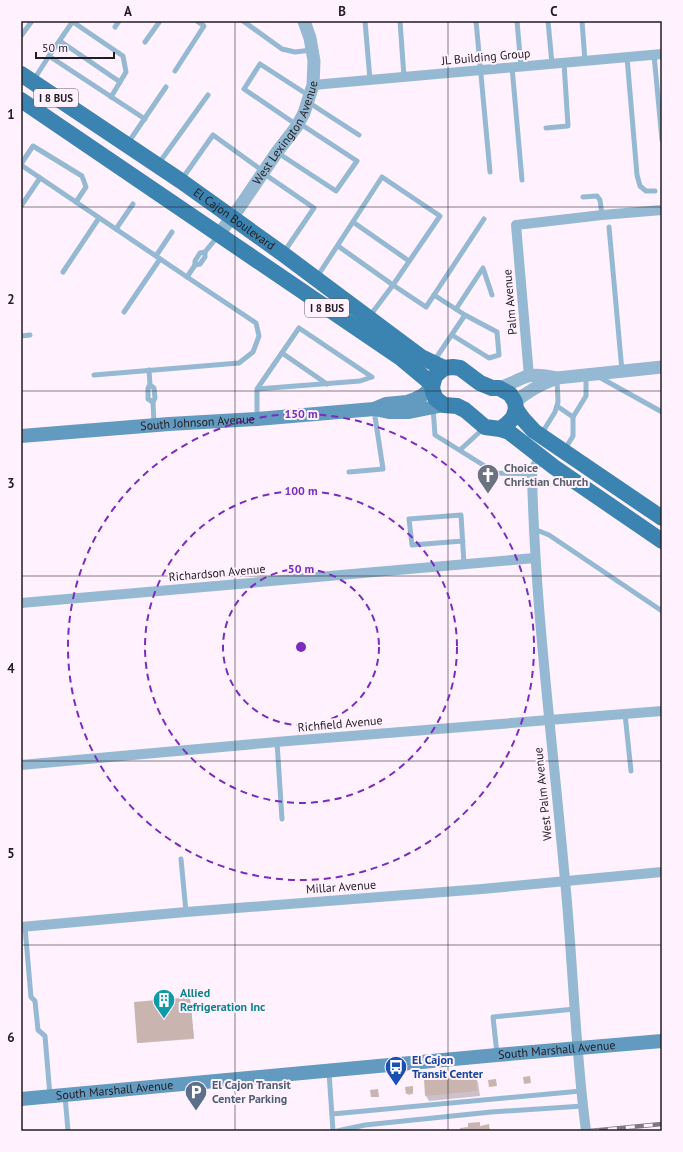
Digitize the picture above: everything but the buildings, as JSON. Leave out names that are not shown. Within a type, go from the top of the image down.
[{"type":"main road","name":"El Cajon Boulevard","points":[[27,78],[180,181],[283,254],[421,357],[438,366]]},
{"type":"main road","name":"El Cajon Boulevard","points":[[22,104],[219,234],[402,359],[432,386]]},
{"type":"main road","points":[[432,386],[438,366]]},
{"type":"main road","name":"I 8 BUS","points":[[438,366],[460,368],[480,383],[492,388],[499,388],[510,394],[528,426],[540,436],[662,518]]},
{"type":"main road","name":"I 8 BUS","points":[[432,386],[438,406]]},
{"type":"main road","name":"South Johnson Avenue","points":[[374,409],[386,404],[407,402],[415,399],[423,395],[432,386]]},
{"type":"main road","points":[[492,428],[507,424],[513,418],[516,405]]},
{"type":"main road","points":[[438,406],[457,406],[492,428],[509,432],[540,457],[662,540]]},
{"type":"main road","name":"South Johnson Avenue","points":[[21,436],[374,409],[401,413],[416,412],[438,406]]},
{"type":"main road","name":"South Marshall Avenue","points":[[21,1099],[497,1054],[662,1041]]},
{"type":"street","name":"West Lexington Avenue","points":[[219,234],[298,125],[304,112],[310,94],[314,62],[313,50],[304,21]]},
{"type":"street","name":"JL Building Group","points":[[310,94],[370,80],[658,54]]},
{"type":"street","points":[[602,215],[662,210]]},
{"type":"street","name":"Palm Avenue","points":[[529,376],[516,225],[602,215]]},
{"type":"street","points":[[499,388],[529,376],[557,378],[662,367]]},
{"type":"street","points":[[516,405],[529,391],[541,384],[557,378]]},
{"type":"street","name":"West Palm Avenue","points":[[540,457],[532,474],[533,529],[549,720],[565,880],[581,1092],[586,1131]]},
{"type":"street","name":"Richardson Avenue","points":[[21,603],[535,558]]},
{"type":"street","name":"Richfield Avenue","points":[[21,765],[277,742],[662,711]]},
{"type":"street","name":"Millar Avenue","points":[[23,927],[186,912],[482,889],[662,872]]},
{"type":"lane","points":[[21,36],[32,21]]},
{"type":"lane","points":[[27,78],[49,56],[73,21],[123,56],[126,72],[111,97]]},
{"type":"lane","points":[[115,27],[119,21]]},
{"type":"lane","points":[[145,42],[160,21]]},
{"type":"lane","points":[[175,71],[204,26],[197,21]]},
{"type":"lane","points":[[243,21],[282,49],[295,52],[313,50]]},
{"type":"lane","points":[[365,21],[370,80]]},
{"type":"lane","points":[[400,21],[404,77]]},
{"type":"lane","points":[[476,21],[490,172]]},
{"type":"lane","points":[[518,21],[517,67],[522,180]]},
{"type":"lane","points":[[548,21],[552,64]]},
{"type":"lane","points":[[582,21],[585,61]]},
{"type":"lane","points":[[60,41],[120,82]]},
{"type":"lane","points":[[658,54],[662,140]]},
{"type":"lane","points":[[49,56],[144,119]]},
{"type":"lane","points":[[627,57],[637,175],[640,186],[646,192],[655,191]]},
{"type":"lane","points":[[546,128],[568,126],[564,63]]},
{"type":"lane","points":[[277,152],[336,191],[357,161],[298,125],[244,89],[260,64],[310,94],[359,135]]},
{"type":"lane","points":[[127,145],[166,87]]},
{"type":"lane","points":[[157,166],[208,95]]},
{"type":"lane","points":[[180,181],[213,135],[314,208],[283,254]]},
{"type":"lane","points":[[76,202],[86,187],[82,176],[33,146],[21,165],[99,218],[116,228],[158,258],[256,323],[259,336],[253,352],[239,363],[94,375]]},
{"type":"lane","points":[[316,279],[382,177],[440,216],[368,318]]},
{"type":"lane","points":[[21,206],[40,178]]},
{"type":"lane","points":[[584,197],[597,196],[600,200],[602,215]]},
{"type":"lane","points":[[116,228],[133,204]]},
{"type":"lane","points":[[63,272],[99,218]]},
{"type":"lane","points":[[338,246],[426,307],[484,219]]},
{"type":"lane","points":[[353,222],[409,261]]},
{"type":"lane","points":[[609,227],[622,372]]},
{"type":"lane","points":[[124,312],[158,258],[172,232]]},
{"type":"lane","points":[[187,277],[196,265],[195,261],[200,252],[205,252],[219,234]]},
{"type":"lane","points":[[456,309],[483,268],[492,295]]},
{"type":"lane","points":[[434,295],[465,315],[497,332],[499,355],[489,358],[452,335]]},
{"type":"lane","points":[[438,366],[452,335],[465,315]]},
{"type":"lane","points":[[257,389],[360,381],[372,377],[300,328],[257,389],[257,419]]},
{"type":"lane","points":[[21,336],[30,335]]},
{"type":"lane","points":[[282,353],[326,384]]},
{"type":"lane","points":[[149,370],[150,385],[148,388],[148,399],[152,402],[154,425]]},
{"type":"lane","points":[[563,451],[573,436],[573,417],[586,396],[590,375],[662,412]]},
{"type":"lane","points":[[540,436],[555,412],[557,406],[557,378]]},
{"type":"lane","points":[[438,406],[435,435],[496,473],[532,474]]},
{"type":"lane","points":[[557,406],[573,417]]},
{"type":"lane","points":[[349,472],[383,469],[374,409]]},
{"type":"lane","points":[[460,450],[492,428]]},
{"type":"lane","points":[[463,541],[412,545],[409,519],[461,515],[463,541],[464,564]]},
{"type":"lane","points":[[533,529],[549,535],[662,611]]},
{"type":"lane","points":[[625,714],[631,771]]},
{"type":"lane","points":[[277,742],[282,819]]},
{"type":"lane","points":[[181,859],[186,912]]},
{"type":"lane","points":[[23,927],[31,997],[35,1001],[38,1030],[45,1036],[50,1097]]},
{"type":"lane","points":[[497,1054],[494,1017],[575,1009]]},
{"type":"lane","points":[[328,1070],[333,1131]]},
{"type":"lane","points":[[332,1114],[581,1092]]},
{"type":"lane","points":[[64,1095],[68,1131]]},
{"type":"lane","points":[[337,1131],[364,1125],[491,1112],[583,1106]]},
{"type":"railway","points":[[590,1131],[662,1124]]},
{"type":"place","name":"Choice Christian Church","points":[[488,494]]},
{"type":"place","name":"Allied Refrigeration Inc","points":[[164,1020]]},
{"type":"place","name":"El Cajon Transit Center","points":[[396,1086]]},
{"type":"place","name":"El Cajon Transit Center Parking","points":[[196,1112]]}]
